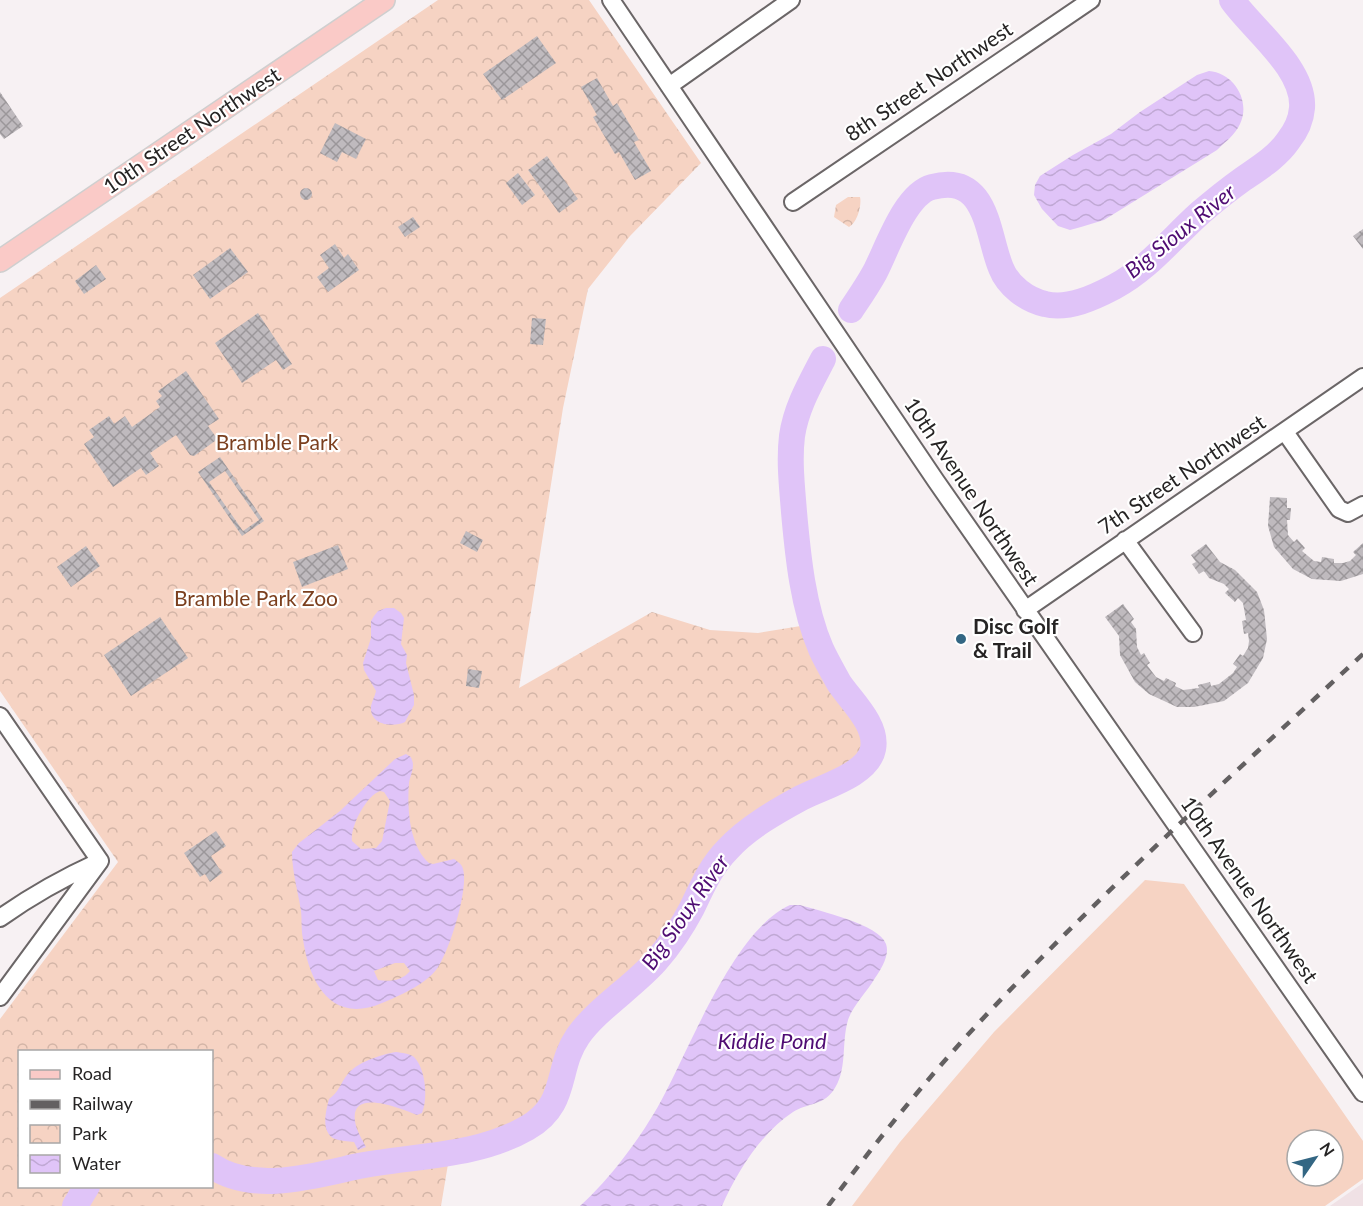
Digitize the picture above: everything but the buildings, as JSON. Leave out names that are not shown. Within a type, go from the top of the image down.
[{"type":"main road","name":"10th Street Northwest","points":[[0,261],[384,0]]},
{"type":"street","name":"10th Avenue Northwest","points":[[611,0],[1025,610],[1363,1093]]},
{"type":"street","points":[[669,86],[791,0]]},
{"type":"street","name":"8th Street Northwest","points":[[793,202],[1091,0]]},
{"type":"street","name":"7th Street Northwest","points":[[1025,610],[1363,377]]},
{"type":"street","points":[[1285,432],[1339,509],[1348,513],[1363,505]]},
{"type":"street","points":[[1125,540],[1193,633]]},
{"type":"street","points":[[0,716],[99,861]]},
{"type":"street","points":[[0,918],[32,896],[99,861]]},
{"type":"street","points":[[0,997],[99,861]]},
{"type":"shaded area","points":[[1363,1183],[1363,1206],[1330,1206]]},
{"type":"green space","name":"Bramble Park","points":[[438,0],[589,0],[701,163],[630,236],[588,289],[563,408],[519,688],[652,612],[710,630],[758,633],[813,624],[835,675],[862,713],[871,731],[873,749],[870,758],[854,773],[801,798],[754,826],[723,853],[690,912],[661,955],[638,980],[596,1016],[578,1036],[569,1054],[556,1098],[545,1115],[534,1124],[507,1138],[450,1152],[441,1206],[0,1206],[0,1019],[118,862],[0,691],[0,298]]},
{"type":"green space","points":[[848,197],[860,197],[857,218],[849,227],[834,217],[836,205]]},
{"type":"green space","points":[[1145,880],[1184,884],[1363,1141],[1363,1179],[1325,1206],[852,1206],[900,1142],[994,1032]]},
{"type":"water","points":[[1209,71],[1226,77],[1233,83],[1242,98],[1243,106],[1243,115],[1238,128],[1217,150],[1104,220],[1070,230],[1058,226],[1042,209],[1034,195],[1035,185],[1040,176],[1111,134],[1197,75]]},
{"type":"water","points":[[394,608],[404,618],[401,644],[407,655],[406,663],[414,695],[414,705],[405,722],[394,725],[378,721],[371,712],[376,691],[364,670],[363,663],[371,638],[371,621],[378,611]]},
{"type":"water","points":[[406,754],[413,763],[409,783],[409,815],[413,836],[422,855],[429,863],[454,859],[462,867],[464,878],[461,905],[447,950],[431,975],[411,990],[382,1003],[364,1008],[349,1008],[336,1004],[326,995],[317,984],[311,970],[302,936],[301,911],[292,852],[299,843],[340,811],[395,759]],"holes":[[[380,791],[384,792],[390,801],[382,841],[376,848],[361,849],[352,841],[354,828],[364,805]],[[395,963],[404,963],[410,971],[395,980],[378,980],[374,971]]]},
{"type":"water","name":"Kiddie Pond","points":[[790,905],[800,905],[861,924],[881,937],[887,948],[882,966],[848,1020],[841,1074],[833,1091],[819,1102],[793,1112],[760,1142],[735,1180],[722,1206],[580,1206],[614,1170],[645,1128],[661,1101],[715,992],[732,964],[750,939],[770,918]]},
{"type":"water","points":[[396,1052],[414,1057],[421,1069],[425,1092],[422,1113],[417,1115],[378,1103],[360,1105],[356,1111],[355,1121],[366,1147],[358,1150],[354,1142],[337,1140],[330,1136],[325,1121],[329,1099],[347,1075],[363,1063]]},
{"type":"waterway","name":"Big Sioux River","points":[[851,310],[875,272],[905,211],[913,200],[932,187],[950,185],[964,189],[975,197],[988,224],[1004,275],[1025,296],[1038,302],[1054,305],[1072,304],[1098,295],[1138,271],[1205,209],[1279,152],[1299,122],[1302,108],[1301,93],[1295,78],[1276,50],[1232,0]]},
{"type":"waterway","name":"Big Sioux River","points":[[213,1166],[245,1179],[263,1181],[300,1178],[376,1163],[464,1150],[507,1138],[527,1128],[540,1119],[556,1097],[566,1061],[578,1036],[661,955],[684,922],[712,870],[728,849],[744,834],[782,808],[832,785],[863,766],[873,749],[871,731],[868,722],[839,683],[823,653],[810,616],[797,546],[791,474],[792,436],[800,406],[823,359]]},
{"type":"waterway","name":"Big Sioux River","points":[[75,1206],[86,1188]]},
{"type":"railway","points":[[828,1206],[886,1131],[968,1034],[1080,919],[1363,654]]},
{"type":"place","name":"Disc Golf & Trail","points":[[961,639]]},
{"type":"park label","name":"Bramble Park Zoo","points":[[256,599]]}]
